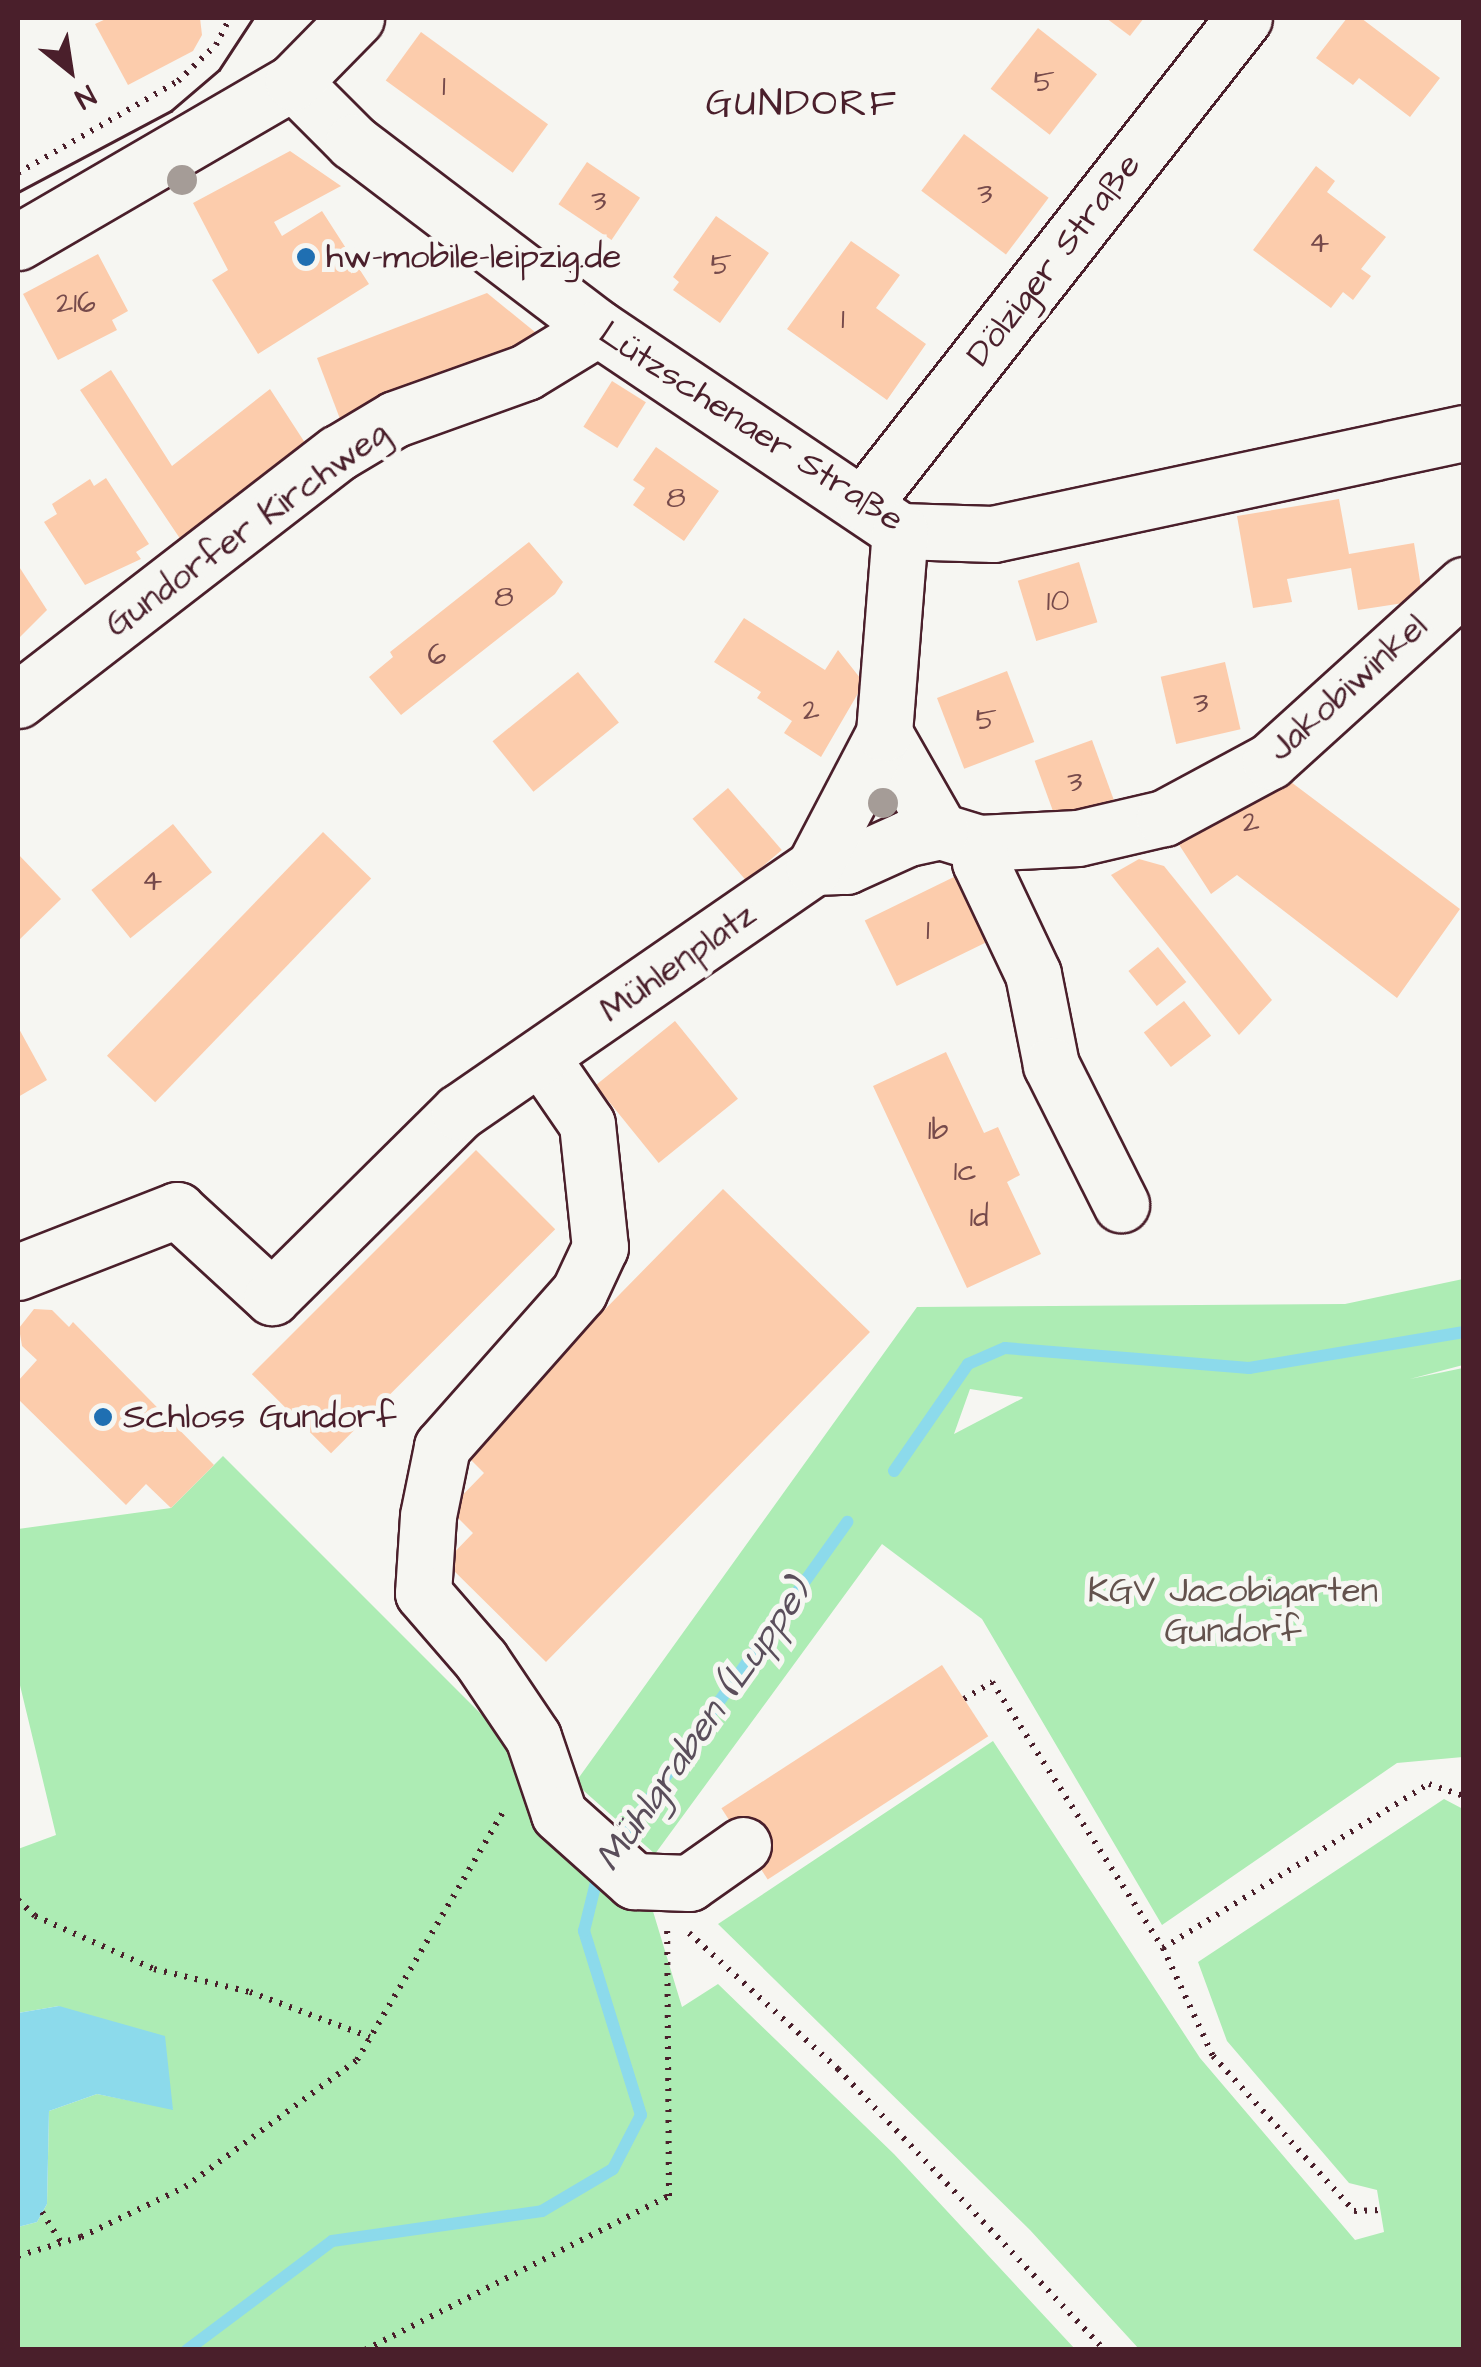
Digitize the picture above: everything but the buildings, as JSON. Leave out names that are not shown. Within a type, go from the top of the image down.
[{"type":"street","points":[[292,82],[298,18]]},
{"type":"street","points":[[18,242],[292,82],[356,18]]},
{"type":"street","name":"Dölziger Straße","points":[[882,517],[1244,18]]},
{"type":"street","name":"Lützschenaer Straße","points":[[292,82],[353,142],[598,328],[882,517],[993,534],[1464,433]]},
{"type":"street","name":"Gundorfer Kirchweg","points":[[18,700],[338,453],[394,419],[526,372],[598,328]]},
{"type":"street","name":"Mühlenplatz","points":[[18,1272],[177,1210],[272,1297],[459,1112],[814,867],[884,733],[882,517]]},
{"type":"street","name":"Jakobiwinkel","points":[[960,837],[1078,838],[1164,818],[1270,761],[1464,585]]},
{"type":"street","points":[[884,733],[980,862],[1033,974],[1051,1065],[1121,1204]]},
{"type":"street","name":"Mühlenplatz","points":[[814,867],[846,866],[908,838],[960,837]]},
{"type":"street","points":[[542,1058],[587,1124],[600,1246],[580,1292],[442,1447],[428,1516],[423,1593],[481,1660],[533,1738],[559,1814],[634,1881],[689,1884],[743,1845]]},
{"type":"path","points":[[18,173],[178,81],[216,45],[230,18]]},
{"type":"path","points":[[964,1699],[992,1682],[1163,1948],[1212,2056],[1354,2211],[1380,2210]]},
{"type":"path","points":[[18,2256],[61,2243],[185,2186],[344,2071],[481,1859],[533,1738]]},
{"type":"path","points":[[1163,1948],[1430,1784],[1464,1796]]},
{"type":"path","points":[[18,1900],[35,1916],[154,1969],[250,1992],[370,2036]]},
{"type":"path","points":[[365,2350],[669,2196],[667,1914],[838,2070],[1105,2350]]},
{"type":"path","points":[[42,2212],[61,2243]]},
{"type":"green space","name":"KGV Jacobigarten Gundorf","points":[[1463,1279],[1463,1365],[1410,1379],[1463,1368],[1463,1757],[1397,1763],[1162,1925],[982,1619],[882,1544],[655,1854],[575,1783],[917,1307],[1345,1304]],"holes":[[[970,1389],[1023,1398],[954,1434]]]},
{"type":"green space","points":[[223,1456],[642,1875],[682,2007],[718,1984],[894,2154],[1075,2349],[18,2349],[18,2227],[37,2222],[47,2204],[49,2111],[97,2094],[173,2109],[59,2006],[18,2013],[18,1849],[56,1835],[18,1677],[18,1529],[171,1508]]},
{"type":"green space","points":[[993,1741],[1200,2058],[1355,2240],[1384,2232],[1377,2190],[1349,2183],[1227,2041],[1198,1962],[1444,1799],[1463,1809],[1463,2349],[1139,2349],[1030,2230],[718,1924]]},
{"type":"water","points":[[59,2006],[165,2036],[173,2110],[97,2094],[49,2111],[47,2204],[37,2222],[18,2227],[18,2013]]},
{"type":"waterway","name":"Mühlgraben (Luppe)","points":[[894,1471],[968,1364],[1005,1348],[1249,1368],[1464,1332]]},
{"type":"waterway","name":"Mühlgraben (Luppe)","points":[[614,1849],[847,1522]]},
{"type":"waterway","name":"Mühlgraben (Luppe)","points":[[187,2350],[332,2241],[542,2211],[613,2169],[641,2115],[584,1931],[599,1870]]},
{"type":"tram line","points":[[18,192],[171,111],[219,70],[253,18]]},
{"type":"place","name":"hw-mobile-leipzig.de","points":[[306,257]]},
{"type":"place","name":"Schloss Gundorf","points":[[103,1417]]},
{"type":"district","name":"GUNDORF","points":[[802,105]]}]
